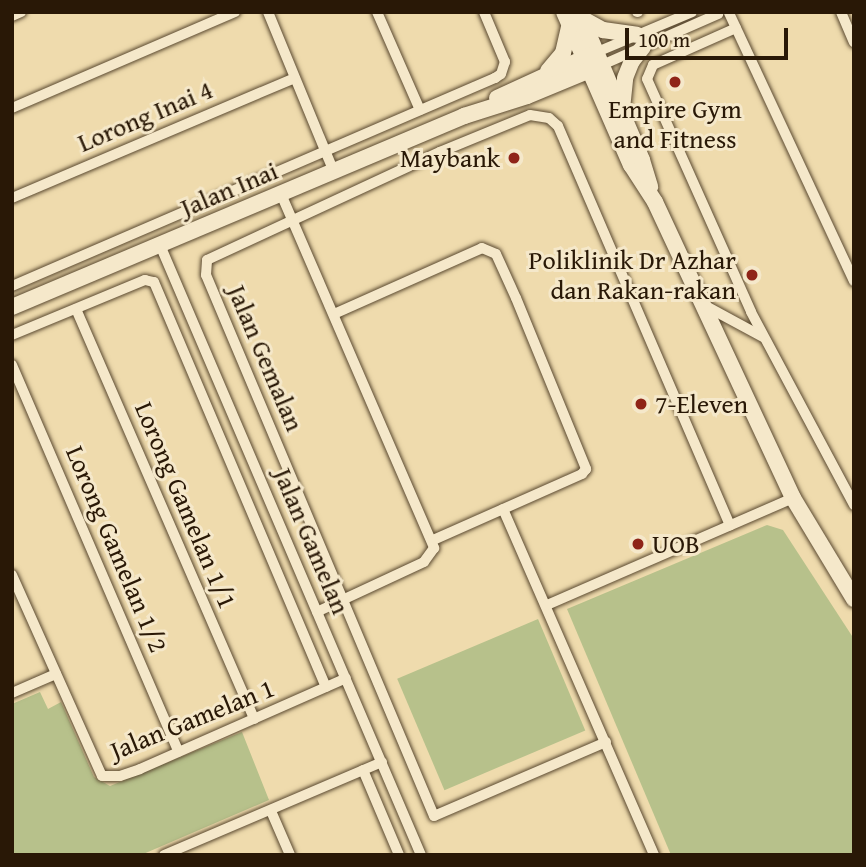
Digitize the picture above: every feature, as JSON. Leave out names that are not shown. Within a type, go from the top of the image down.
[{"type":"main road","points":[[573,17],[603,30],[640,41],[625,78],[617,118]]},
{"type":"main road","points":[[573,17],[617,118],[631,165],[654,202],[793,498],[854,599]]},
{"type":"main road","points":[[573,17],[563,53],[551,79],[585,91],[617,118]]},
{"type":"main road","name":"Jalan Inai","points":[[12,307],[593,61]]},
{"type":"street","points":[[12,16],[21,12]]},
{"type":"street","points":[[12,108],[235,12]]},
{"type":"street","points":[[268,12],[334,172]]},
{"type":"street","points":[[377,12],[420,110]]},
{"type":"street","points":[[12,286],[495,78],[505,68],[484,12]]},
{"type":"street","points":[[640,41],[692,12]]},
{"type":"street","points":[[841,12],[854,42]]},
{"type":"street","points":[[593,61],[640,41],[723,13],[736,28],[854,281]]},
{"type":"street","points":[[736,28],[653,65],[647,79],[764,337],[854,505]]},
{"type":"street","name":"Lorong Inai 4","points":[[12,198],[295,78]]},
{"type":"street","points":[[293,219],[530,115],[554,121],[730,526]]},
{"type":"street","points":[[281,194],[433,540],[432,554],[424,562],[317,612]]},
{"type":"street","name":"Jalan Gemalan","points":[[293,219],[211,258],[204,269],[343,599]]},
{"type":"street","name":"Jalan Gamelan","points":[[160,245],[421,855]]},
{"type":"street","points":[[334,314],[482,248],[496,254],[587,464],[582,474],[433,540]]},
{"type":"street","points":[[12,335],[145,280],[154,282],[326,687]]},
{"type":"street","points":[[702,304],[764,337]]},
{"type":"street","name":"Lorong Gamelan 1/1","points":[[76,309],[254,719]]},
{"type":"street","name":"Lorong Gamelan 1/2","points":[[12,365],[179,752]]},
{"type":"street","points":[[547,605],[793,498]]},
{"type":"street","points":[[503,509],[654,855]]},
{"type":"street","name":"Jalan Gamelan 1","points":[[12,575],[18,602],[102,776],[120,776],[346,678]]},
{"type":"street","points":[[343,599],[434,816],[606,742]]},
{"type":"street","points":[[12,693],[55,674]]},
{"type":"street","points":[[171,853],[382,762]]},
{"type":"street","points":[[363,770],[400,855]]},
{"type":"street","points":[[271,811],[290,855]]},
{"type":"green space","points":[[767,525],[783,530],[854,639],[854,855],[671,855],[567,609]]},
{"type":"green space","points":[[538,619],[585,730],[444,790],[397,679]]},
{"type":"green space","points":[[40,692],[48,709],[61,702],[94,777],[110,786],[242,732],[269,800],[141,855],[12,855],[12,704]]},
{"type":"place","name":"Empire Gym and Fitness","points":[[675,82]]},
{"type":"place","name":"Maybank","points":[[514,158]]},
{"type":"place","name":"Poliklinik Dr Azhar dan Rakan-rakan","points":[[752,275]]},
{"type":"place","name":"7-Eleven","points":[[641,404]]},
{"type":"place","name":"UOB","points":[[638,544]]}]
